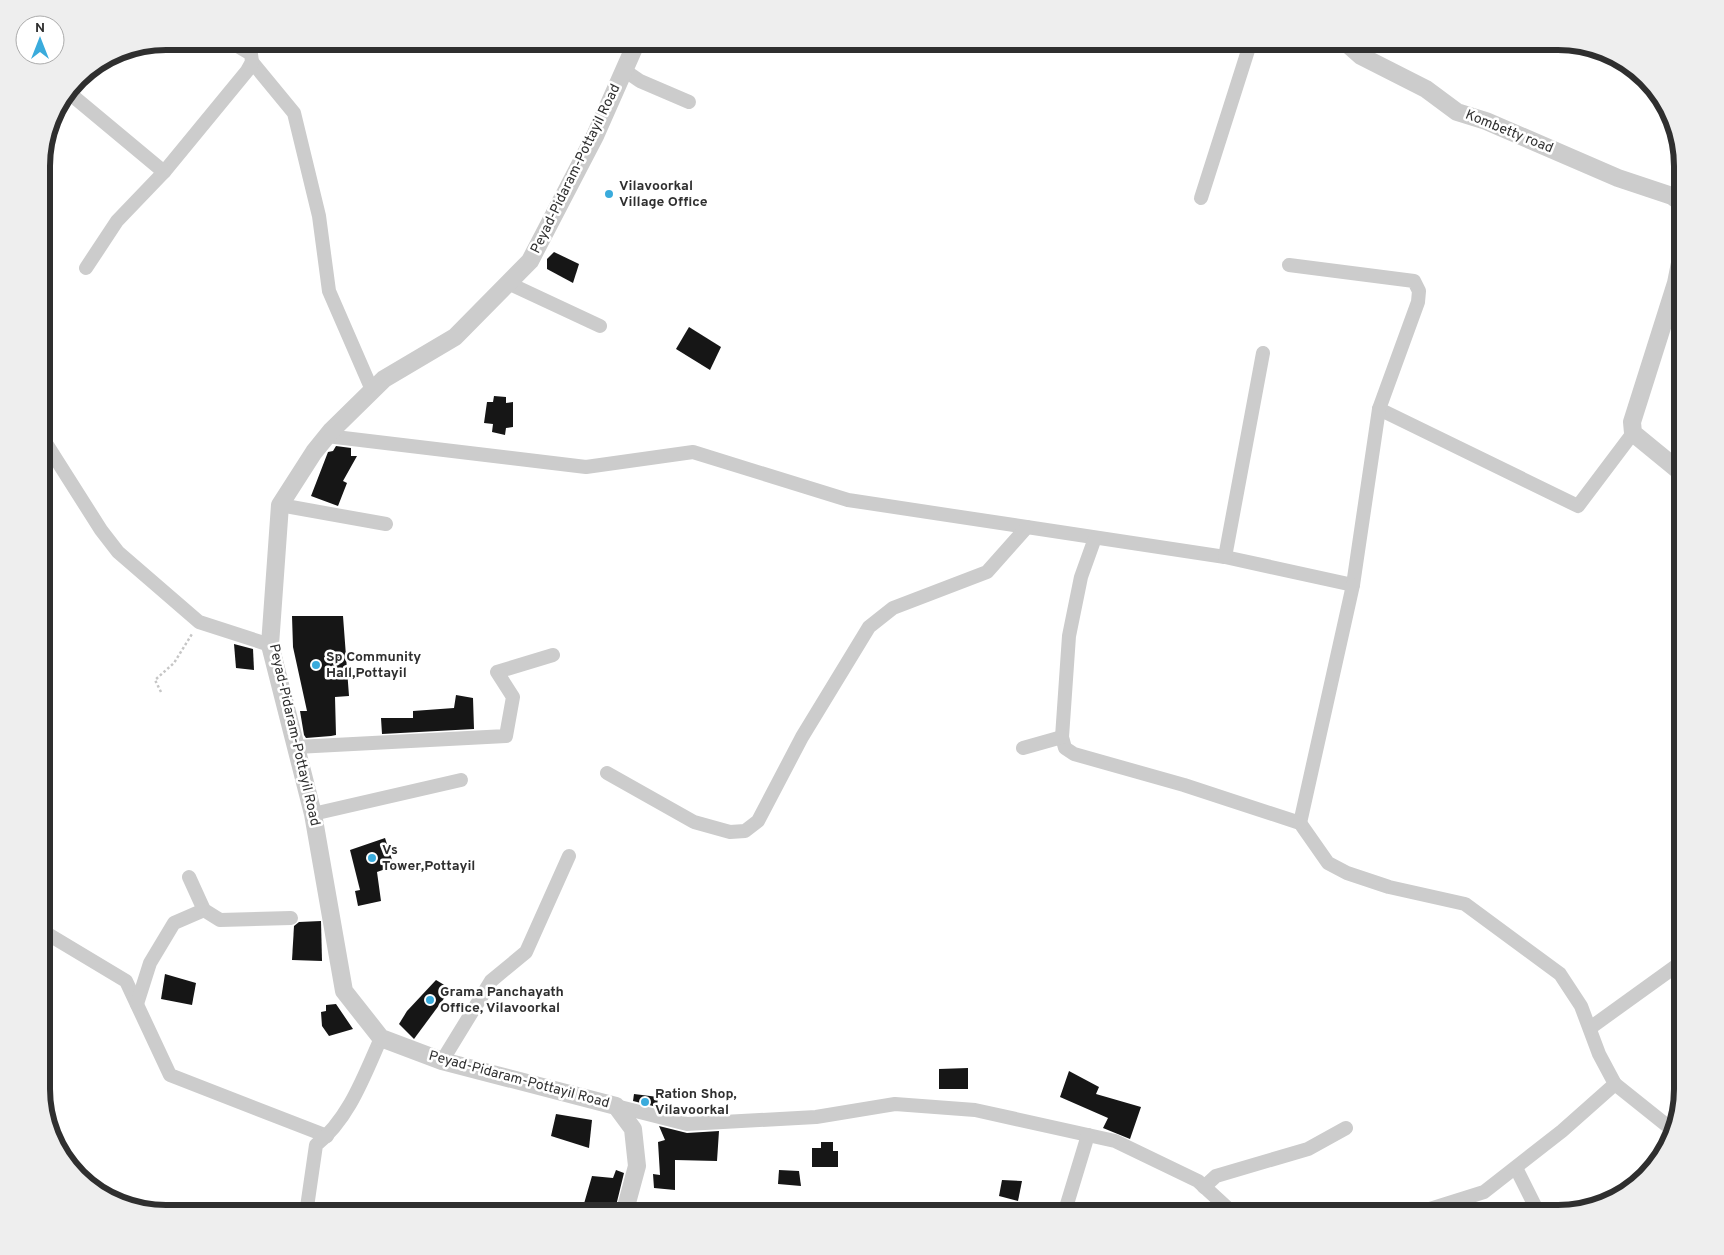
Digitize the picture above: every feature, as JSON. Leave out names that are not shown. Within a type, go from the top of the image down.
[{"type":"street","points":[[244,50],[251,54],[252,62],[294,112],[319,216],[329,291],[372,390]]},
{"type":"street","name":"Peyad-Pidaram-Pottayil Road","points":[[626,1205],[637,1166],[633,1129],[616,1106],[442,1061],[380,1038],[344,991],[313,814],[270,645],[280,505],[327,436],[372,390],[384,379],[455,337],[530,261],[595,136],[633,50]]},
{"type":"street","points":[[1201,198],[1248,50]]},
{"type":"street","name":"Kombetty road","points":[[1354,50],[1361,56],[1426,89],[1457,112],[1486,121],[1618,178],[1674,197]]},
{"type":"street","points":[[86,268],[116,221],[164,172],[247,71],[252,62]]},
{"type":"street","points":[[624,70],[640,81],[689,102]]},
{"type":"street","points":[[73,96],[164,172]]},
{"type":"street","points":[[1290,265],[1414,281],[1419,291],[1418,302],[1378,409],[1353,585],[1300,823]]},
{"type":"street","points":[[508,283],[600,326]]},
{"type":"street","points":[[1378,409],[1578,506],[1633,432],[1632,422],[1674,289]]},
{"type":"street","points":[[1225,557],[1263,353]]},
{"type":"street","points":[[1633,432],[1674,466]]},
{"type":"street","points":[[327,436],[586,467],[694,452],[848,500],[1225,557],[1353,585]]},
{"type":"street","points":[[50,450],[101,530],[118,552],[200,622],[270,645]]},
{"type":"street","points":[[280,505],[386,524]]},
{"type":"street","points":[[607,773],[694,822],[730,832],[745,831],[758,821],[802,737],[869,627],[893,608],[987,572],[1027,527]]},
{"type":"street","points":[[1096,538],[1080,576],[1069,636],[1062,737],[1065,748],[1074,754],[1184,785],[1300,823],[1328,863],[1347,873],[1389,887],[1465,904],[1560,974],[1581,1006],[1599,1054],[1615,1084],[1668,1127]]},
{"type":"street","points":[[296,747],[506,736],[513,697],[497,672],[552,655]]},
{"type":"street","points":[[1022,748],[1062,737]]},
{"type":"street","points":[[313,814],[461,780]]},
{"type":"street","points":[[442,1061],[491,981],[526,952],[569,856]]},
{"type":"street","points":[[189,877],[204,910],[220,920],[291,918]]},
{"type":"street","points":[[137,1004],[150,963],[174,923],[204,910]]},
{"type":"street","points":[[50,936],[126,981],[170,1075],[327,1136]]},
{"type":"street","points":[[1590,1028],[1674,967]]},
{"type":"street","points":[[307,1205],[316,1145],[327,1136],[357,1092],[380,1038]]},
{"type":"street","points":[[1443,1205],[1484,1192],[1562,1131],[1615,1084]]},
{"type":"street","points":[[616,1106],[687,1124],[816,1117],[895,1104],[975,1110],[1114,1141],[1198,1181],[1224,1205]]},
{"type":"street","points":[[1204,1187],[1216,1176],[1308,1149],[1346,1128]]},
{"type":"street","points":[[1067,1205],[1088,1135]]},
{"type":"street","points":[[1516,1168],[1535,1205]]},
{"type":"path","points":[[161,692],[155,680],[174,663],[200,622]]},
{"type":"building","points":[[554,252],[579,264],[573,283],[547,269],[547,259]]},
{"type":"building","points":[[689,327],[721,347],[710,370],[676,349]]},
{"type":"building","points":[[494,396],[506,397],[506,403],[513,402],[513,427],[506,428],[505,435],[492,432],[493,424],[484,423],[487,402],[493,402]]},
{"type":"building","points":[[336,446],[351,448],[351,456],[357,456],[343,481],[347,483],[338,506],[311,496],[328,452],[333,451]]},
{"type":"building","points":[[292,616],[343,616],[349,696],[335,697],[336,735],[306,738],[304,735],[300,711],[307,711],[293,647]]},
{"type":"building","points":[[234,644],[253,649],[254,670],[236,668]]},
{"type":"building","points":[[456,695],[473,698],[474,729],[382,734],[381,718],[413,718],[413,711],[454,708]]},
{"type":"building","name":"Vs Tower,Pottayil","points":[[385,838],[394,866],[377,872],[381,901],[358,906],[355,891],[360,890],[350,850]]},
{"type":"building","points":[[321,921],[322,961],[292,960],[294,926],[299,922]]},
{"type":"building","points":[[165,974],[196,983],[192,1005],[161,999]]},
{"type":"building","name":"Grama Panchayath Office, Vilavoorkal","points":[[436,980],[451,989],[414,1039],[399,1024],[407,1011]]},
{"type":"building","points":[[336,1004],[353,1029],[329,1036],[322,1026],[321,1012],[326,1011],[326,1005]]},
{"type":"building","points":[[968,1068],[968,1089],[939,1089],[939,1069]]},
{"type":"building","points":[[1069,1071],[1099,1087],[1096,1094],[1141,1107],[1130,1139],[1103,1128],[1108,1118],[1060,1097]]},
{"type":"building","name":"Ration Shop, Vilavoorkal","points":[[634,1094],[658,1097],[657,1107],[633,1101]]},
{"type":"building","points":[[556,1114],[592,1120],[589,1148],[551,1136]]},
{"type":"building","points":[[659,1126],[687,1133],[719,1131],[717,1161],[675,1160],[675,1190],[654,1188],[653,1174],[660,1175],[658,1142],[665,1140]]},
{"type":"building","points":[[821,1142],[833,1142],[833,1151],[838,1151],[838,1167],[812,1167],[812,1148],[821,1148]]},
{"type":"building","points":[[616,1170],[624,1173],[616,1205],[584,1205],[592,1176],[613,1178]]},
{"type":"building","points":[[779,1170],[799,1171],[801,1186],[778,1184]]},
{"type":"building","points":[[1002,1180],[1022,1181],[1018,1201],[999,1196]]},
{"type":"place","name":"Vilavoorkal Village Office","points":[[609,194]]},
{"type":"place","name":"Sp Community Hall,Pottayil","points":[[316,665]]},
{"type":"place","name":"Vs Tower,Pottayil","points":[[372,858]]},
{"type":"place","name":"Grama Panchayath Office, Vilavoorkal","points":[[430,1000]]},
{"type":"place","name":"Ration Shop, Vilavoorkal","points":[[645,1102]]}]
